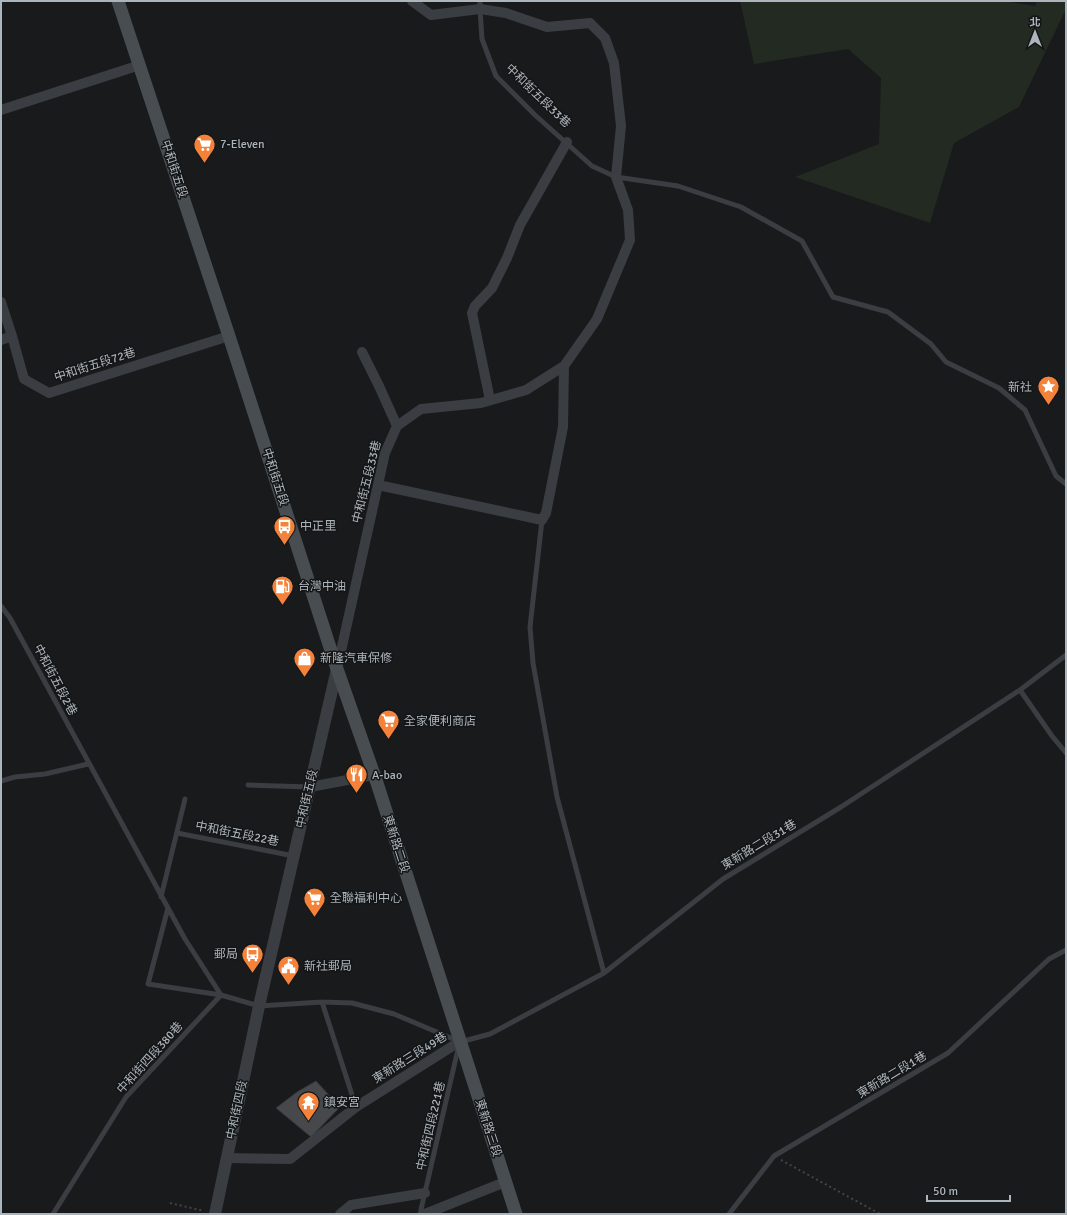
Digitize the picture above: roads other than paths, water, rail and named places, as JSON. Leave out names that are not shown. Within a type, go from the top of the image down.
[{"type":"main road","name":"中和街五段","points":[[118,1],[337,669]]},
{"type":"main road","name":"東新路二段","points":[[337,669],[374,775],[459,1042]]},
{"type":"main road","name":"東新路三段","points":[[459,1042],[516,1214]]},
{"type":"street","name":"中和街五段33巷","points":[[337,669],[385,453],[397,426],[420,409],[481,403],[526,390],[564,366],[597,319],[630,240],[628,210],[616,177],[621,126],[614,62],[605,38],[590,23],[547,27],[480,5],[431,15],[412,1]]},
{"type":"street","points":[[1,110],[140,65]]},
{"type":"street","points":[[490,400],[472,314],[475,306],[492,288],[507,258],[520,225],[567,142]]},
{"type":"street","name":"中和街五段72巷","points":[[1,302],[24,379],[48,393],[229,336]]},
{"type":"street","points":[[1,340],[12,336]]},
{"type":"street","points":[[362,352],[380,386],[397,426]]},
{"type":"street","points":[[378,485],[542,520],[546,513],[563,427],[564,366]]},
{"type":"street","name":"中和街五段","points":[[259,1006],[337,669]]},
{"type":"street","points":[[310,787],[374,775]]},
{"type":"street","name":"中和街四段","points":[[215,1214],[259,1006]]},
{"type":"street","name":"東新路三段49巷","points":[[227,1158],[290,1159],[356,1107],[459,1042]]},
{"type":"street","points":[[425,1214],[506,1182]]},
{"type":"street","points":[[340,1214],[351,1205],[425,1192]]},
{"type":"lane","name":"中和街五段33巷","points":[[480,5],[482,39],[496,76],[535,115],[567,142],[592,166],[616,177],[678,186],[741,207],[802,241],[833,297],[888,312],[931,344],[946,362],[999,388],[1025,410],[1056,476],[1066,484]]},
{"type":"lane","points":[[542,520],[530,628],[533,663],[557,797],[604,973]]},
{"type":"lane","name":"中和街五段2巷","points":[[1,606],[10,618],[161,897],[185,939],[222,995]]},
{"type":"lane","name":"東新路二段31巷","points":[[459,1042],[490,1034],[604,973],[723,879],[841,807],[1020,690],[1066,655]]},
{"type":"lane","points":[[1020,690],[1052,736],[1066,753]]},
{"type":"lane","points":[[1,781],[15,777],[45,774],[88,764]]},
{"type":"lane","points":[[248,785],[310,787]]},
{"type":"lane","name":"中和街五段22巷","points":[[161,897],[185,798]]},
{"type":"lane","name":"中和街五段22巷","points":[[177,832],[294,856]]},
{"type":"lane","points":[[168,908],[148,984],[222,995],[259,1006],[322,1002],[352,1003],[394,1014],[459,1042]]},
{"type":"lane","name":"東新路二段1巷","points":[[729,1214],[774,1156],[948,1053],[1049,959],[1066,950]]},
{"type":"lane","name":"中和街四段380巷","points":[[54,1214],[126,1097],[222,995]]},
{"type":"lane","points":[[322,1002],[344,1065],[356,1107]]},
{"type":"lane","name":"中和街四段221巷","points":[[420,1214],[459,1042]]},
{"type":"place","name":"7-Eleven","points":[[204,164]]},
{"type":"place","name":"新社","points":[[1048,406]]},
{"type":"place","name":"中正里","points":[[284,546]]},
{"type":"place","name":"台灣中油","points":[[282,606]]},
{"type":"place","name":"新隆汽車保修","points":[[304,678]]},
{"type":"place","name":"全家便利商店","points":[[389,740]]},
{"type":"place","name":"A-bao","points":[[357,794]]},
{"type":"place","name":"全聯福利中心","points":[[315,918]]},
{"type":"place","name":"郵局","points":[[253,974]]},
{"type":"place","name":"新社郵局","points":[[288,986]]},
{"type":"place","name":"鎮安宮","points":[[309,1122]]}]
